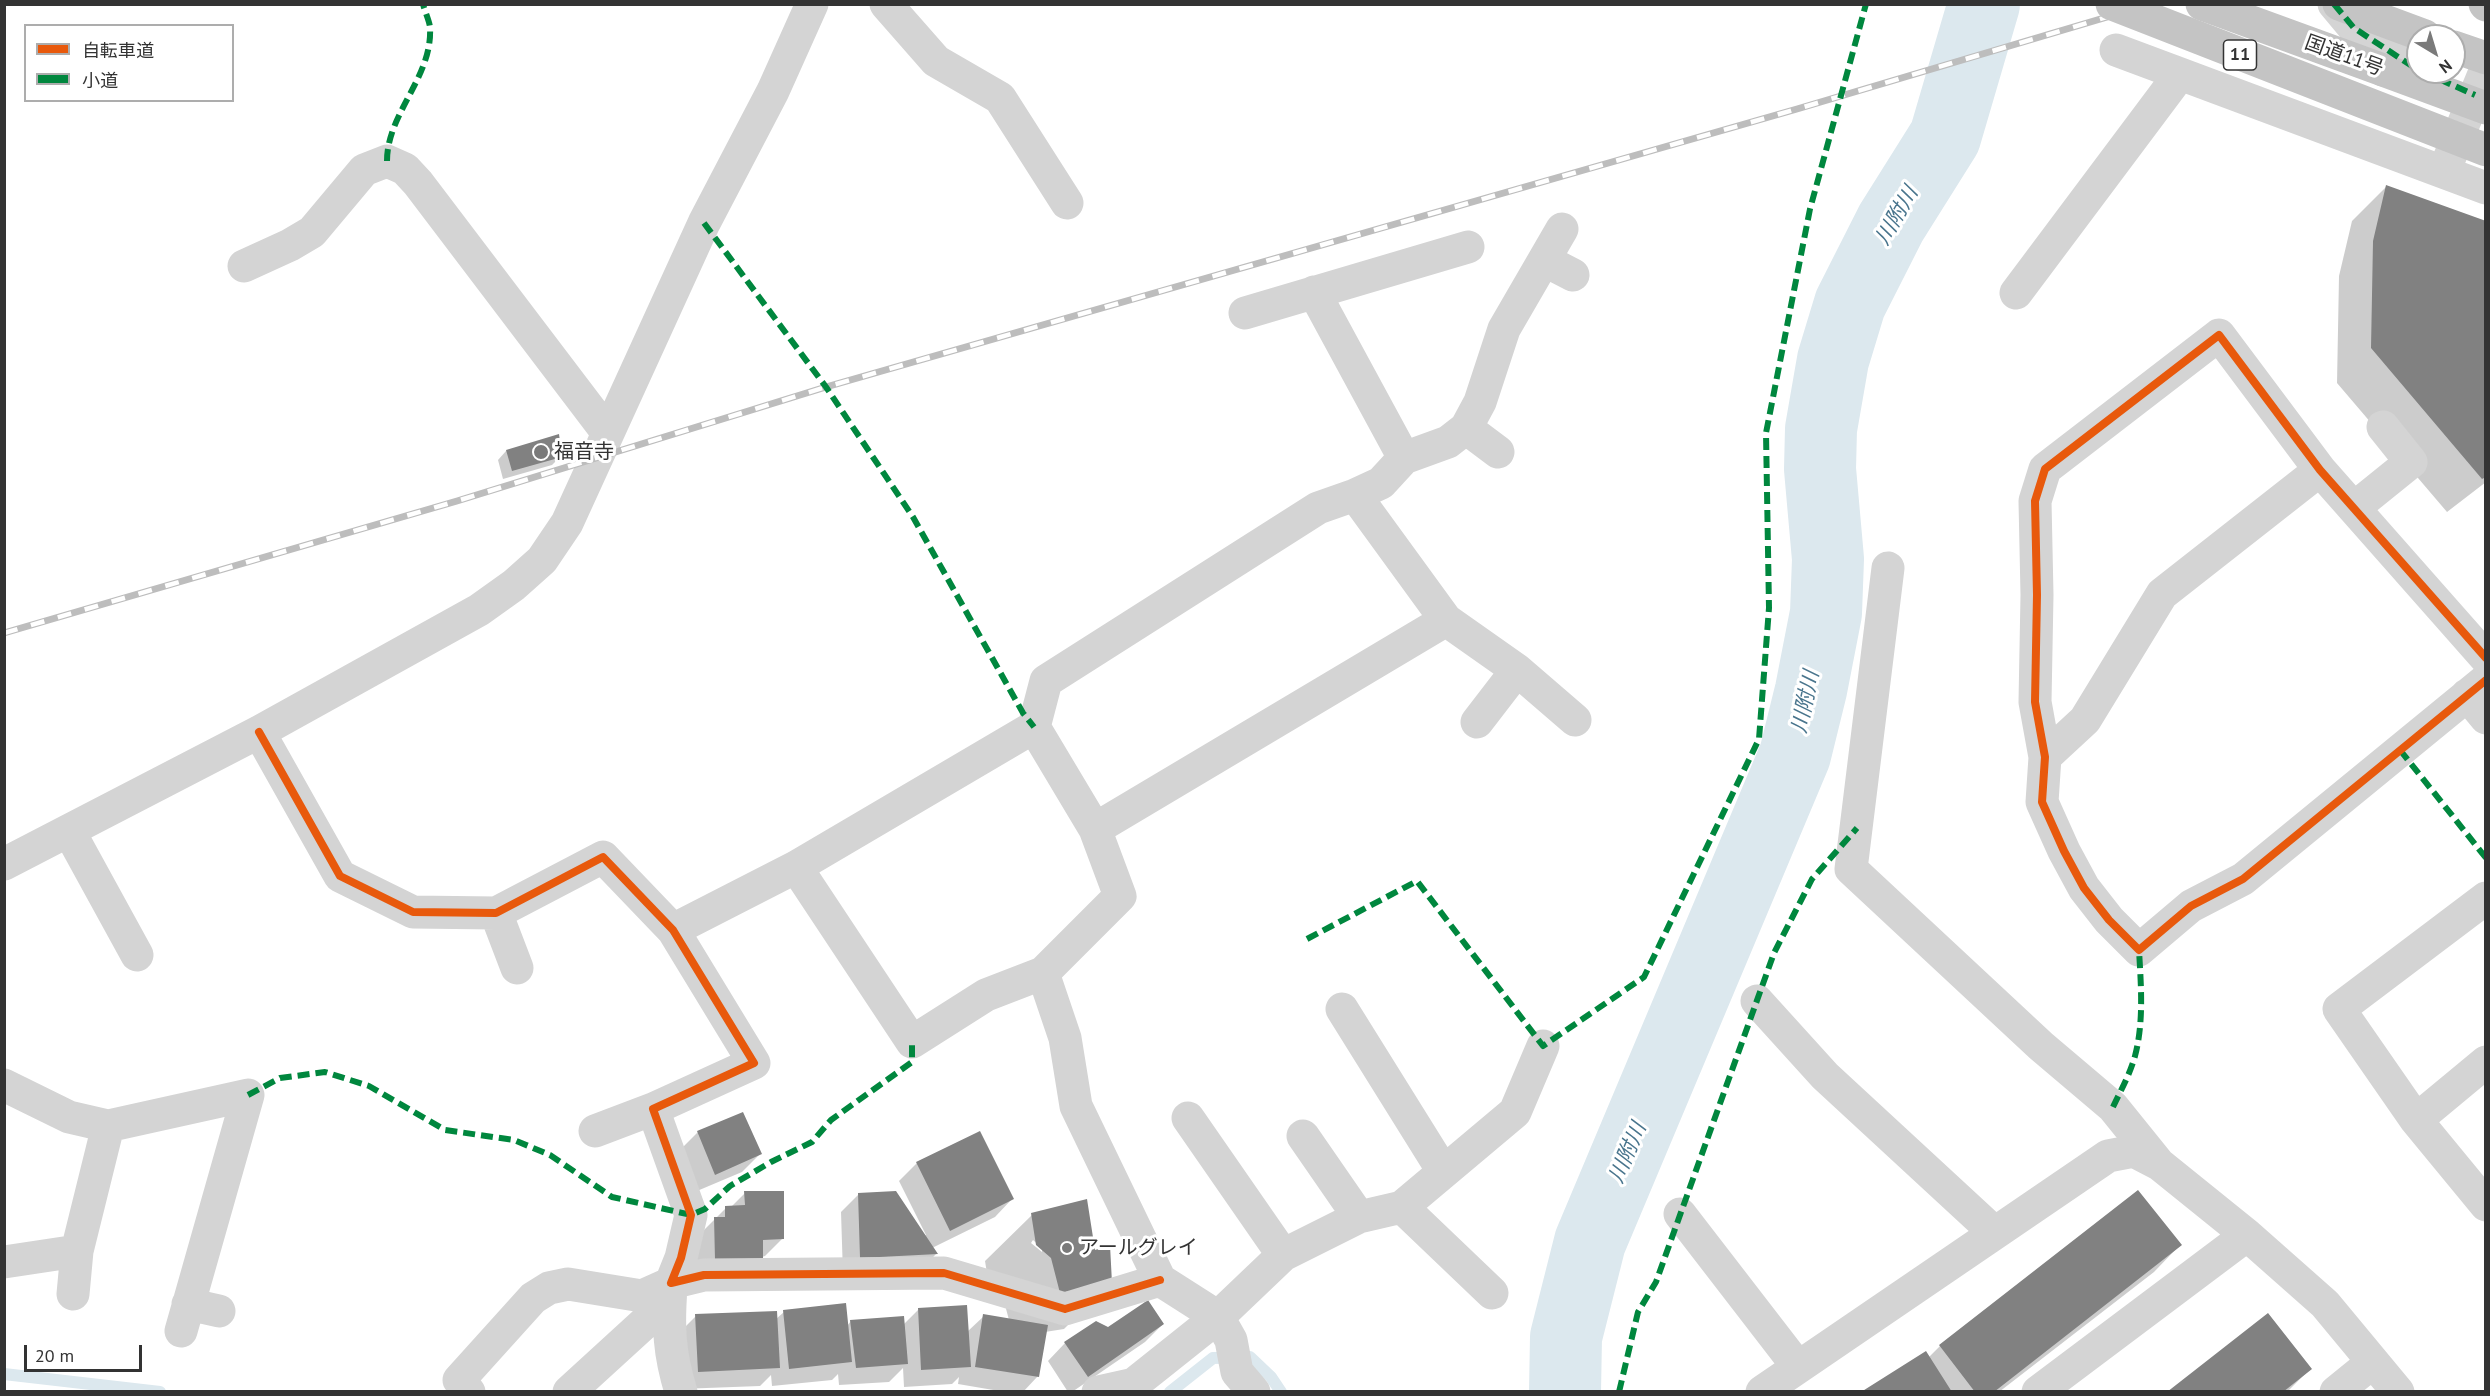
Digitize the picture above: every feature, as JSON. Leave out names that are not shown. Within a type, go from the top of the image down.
[{"type":"highway","name":"11","points":[[2112,4],[2486,150]]},
{"type":"highway","name":"国道11号","points":[[2202,4],[2482,91]]},
{"type":"highway","points":[[2339,4],[2406,29]]},
{"type":"highway","points":[[2466,51],[2486,58]]},
{"type":"street","points":[[4,864],[259,732],[420,644],[479,610],[514,585],[542,560],[567,523],[704,223],[773,91],[812,4]]},
{"type":"street","points":[[886,4],[936,61],[1000,98],[1067,203]]},
{"type":"street","points":[[2334,4],[2354,28],[2406,62]]},
{"type":"street","points":[[2116,50],[2486,188]]},
{"type":"street","points":[[2016,293],[2180,74]]},
{"type":"street","points":[[2443,173],[2482,91],[2460,84]]},
{"type":"street","points":[[244,266],[312,232],[364,170],[387,161],[405,169],[607,432]]},
{"type":"street","points":[[673,930],[796,867],[1034,727],[1046,681],[1318,508],[1381,483],[1404,458],[1448,442],[1466,428],[1480,402],[1504,329],[1562,229]]},
{"type":"street","points":[[1245,313],[1468,247]]},
{"type":"street","points":[[1544,260],[1573,275]]},
{"type":"street","points":[[1314,292],[1404,458]]},
{"type":"street","points":[[2479,698],[2243,879],[2191,906],[2139,950],[2109,920],[2084,888],[2042,802],[2045,757],[2035,702],[2037,595],[2035,501],[2045,469],[2219,335],[2320,470],[2486,658]]},
{"type":"street","points":[[2354,508],[2411,462],[2383,427]]},
{"type":"street","points":[[1466,428],[1498,452]]},
{"type":"street","points":[[2045,757],[2085,720],[2162,594],[2320,470]]},
{"type":"street","points":[[1355,495],[1446,620],[1517,670],[1575,720]]},
{"type":"street","points":[[1888,568],[1851,869],[2041,1046],[2113,1107],[2159,1164]]},
{"type":"street","points":[[1095,829],[1446,620]]},
{"type":"street","points":[[1477,722],[1517,670]]},
{"type":"street","points":[[796,867],[912,1042],[986,995],[1043,973],[1120,896],[1095,829],[1034,727]]},
{"type":"street","points":[[259,732],[340,876],[413,912],[496,913],[603,857],[673,930],[754,1063],[653,1109],[595,1131]]},
{"type":"street","points":[[69,831],[137,956]]},
{"type":"street","points":[[2486,898],[2339,1010],[2416,1120],[2486,1205]]},
{"type":"street","points":[[496,913],[517,968]]},
{"type":"street","points":[[1043,973],[1065,1038],[1076,1106],[1160,1280],[1224,1329],[1245,1382]]},
{"type":"street","points":[[1757,1001],[1825,1076],[1995,1233]]},
{"type":"street","points":[[1342,1009],[1443,1171]]},
{"type":"street","points":[[1098,1392],[1134,1384],[1224,1329],[1283,1255],[1359,1217],[1402,1207],[1515,1112],[1543,1046]]},
{"type":"street","points":[[2416,1120],[2486,1062]]},
{"type":"street","points":[[4,1085],[69,1117],[108,1126],[248,1095],[196,1315]]},
{"type":"street","points":[[569,1392],[651,1317],[671,1283],[681,1258],[691,1215],[653,1109]]},
{"type":"street","points":[[1188,1118],[1283,1255]]},
{"type":"street","points":[[73,1294],[77,1251],[108,1126]]},
{"type":"street","points":[[1303,1136],[1359,1217]]},
{"type":"street","points":[[1762,1392],[2108,1156],[2134,1151],[2159,1164],[2247,1235],[2325,1304],[2398,1392]]},
{"type":"street","points":[[1402,1207],[1492,1293]]},
{"type":"street","points":[[1680,1214],[1798,1367]]},
{"type":"street","points":[[2038,1392],[2247,1235]]},
{"type":"street","points":[[4,1262],[77,1251]]},
{"type":"street","points":[[469,1392],[459,1380],[533,1298],[549,1288],[568,1284],[642,1296],[671,1283],[704,1275],[944,1273],[1065,1309],[1160,1280]]},
{"type":"street","points":[[671,1283],[668,1325],[672,1360],[681,1392]]},
{"type":"street","points":[[2336,1392],[2373,1362]]},
{"type":"building","points":[[2386,185],[2486,221],[2486,477],[2482,479],[2371,348],[2373,241]]},
{"type":"building","points":[[559,434],[562,457],[512,471],[506,450]]},
{"type":"building","points":[[743,1112],[762,1154],[715,1175],[697,1131]]},
{"type":"building","points":[[980,1131],[1014,1199],[950,1231],[916,1162]]},
{"type":"building","points":[[2138,1190],[2182,1245],[1994,1392],[1975,1392],[1939,1345]]},
{"type":"building","points":[[744,1191],[784,1191],[784,1239],[763,1240],[763,1259],[715,1260],[714,1217],[725,1217],[725,1206],[745,1205]]},
{"type":"building","points":[[896,1191],[938,1254],[860,1258],[858,1193]]},
{"type":"building","name":"アールグレイ","points":[[1087,1199],[1095,1250],[1110,1245],[1112,1283],[1060,1293],[1051,1258],[1036,1245],[1031,1213]]},
{"type":"building","points":[[1148,1300],[1164,1324],[1088,1377],[1064,1342],[1096,1321],[1108,1327]]},
{"type":"building","points":[[846,1303],[852,1362],[789,1369],[783,1310]]},
{"type":"building","points":[[967,1305],[971,1367],[921,1370],[918,1308]]},
{"type":"building","points":[[777,1311],[780,1368],[698,1372],[695,1314]]},
{"type":"building","points":[[2268,1313],[2312,1369],[2283,1392],[2167,1392]]},
{"type":"building","points":[[983,1314],[1048,1325],[1039,1377],[975,1367]]},
{"type":"building","points":[[904,1316],[908,1364],[856,1368],[850,1320]]},
{"type":"building","points":[[1926,1351],[1952,1392],[1861,1392]]},
{"type":"waterway","name":"川附川","points":[[1565,1392],[1566,1337],[1590,1242],[1795,755],[1826,613],[1828,559],[1820,469],[1821,429],[1833,360],[1850,304],[1891,223],[1945,137],[1984,4]]},
{"type":"waterway","points":[[1170,1392],[1213,1358],[1250,1357],[1271,1377],[1281,1392]]},
{"type":"waterway","points":[[4,1374],[160,1392]]},
{"type":"railway","points":[[4,633],[457,501],[826,387],[1797,109],[2151,4]]},
{"type":"marked path","points":[[387,161],[394,127],[418,79],[429,45],[430,27],[423,4]]},
{"type":"marked path","points":[[1307,939],[1417,881],[1543,1046],[1644,977],[1759,739],[1769,608],[1766,433],[1810,209],[1866,4]]},
{"type":"marked path","points":[[2334,4],[2354,28],[2406,62]]},
{"type":"marked path","points":[[2450,84],[2475,95]]},
{"type":"marked path","points":[[704,223],[826,387],[913,517],[1023,713],[1034,727]]},
{"type":"marked path","points":[[2400,750],[2486,858]]},
{"type":"marked path","points":[[1619,1392],[1638,1312],[1656,1282],[1774,953],[1812,879],[1857,828]]},
{"type":"marked path","points":[[2113,1107],[2131,1069],[2138,1043],[2141,1003],[2139,950]]},
{"type":"marked path","points":[[248,1095],[280,1078],[325,1072],[369,1086],[445,1130],[514,1140],[550,1155],[612,1197],[691,1215],[705,1209],[730,1186],[812,1142],[831,1120],[912,1062],[912,1042]]},
{"type":"cycle path","points":[[2486,658],[2320,470],[2219,335],[2045,469],[2035,501],[2037,595],[2035,702],[2045,757],[2042,802],[2084,888],[2109,920],[2139,950],[2191,906],[2243,879],[2486,680]]},
{"type":"cycle path","points":[[259,732],[340,876],[413,912],[496,913],[603,857],[673,930],[754,1063],[653,1109],[691,1215],[681,1258],[671,1283],[704,1275],[944,1273],[1065,1309],[1160,1280]]},
{"type":"place","name":"福音寺","points":[[541,452]]},
{"type":"place","name":"アールグレイ","points":[[1067,1248]]}]
